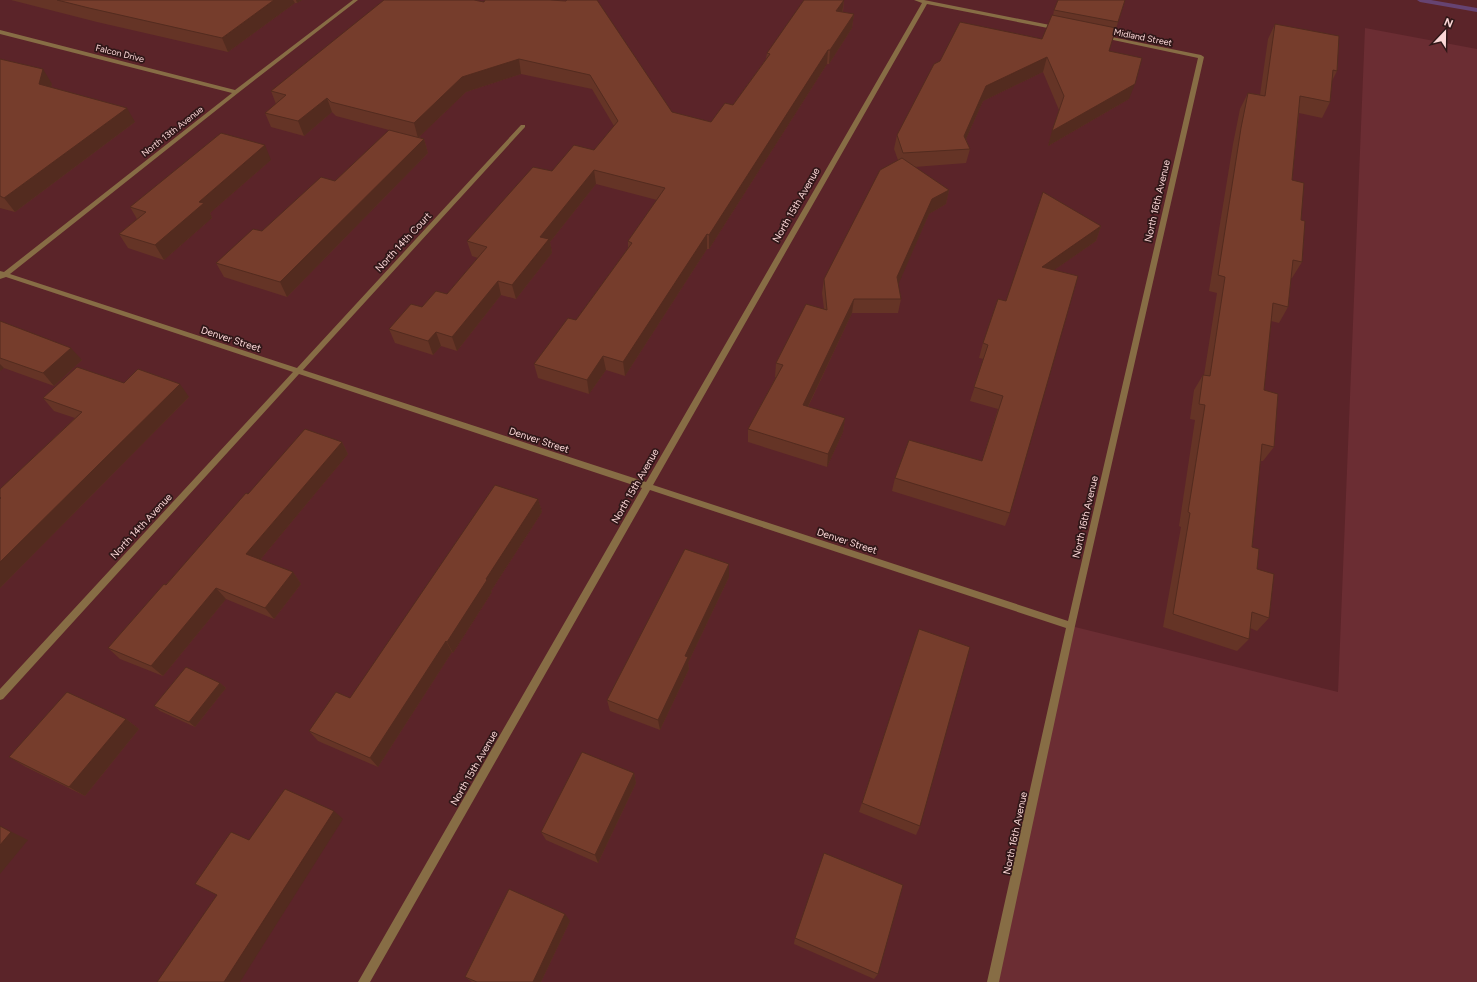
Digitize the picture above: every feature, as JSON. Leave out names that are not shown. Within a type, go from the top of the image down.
[{"type":"street","name":"North 13th Avenue","points":[[2,276],[236,92],[356,0]]},
{"type":"street","points":[[916,0],[1063,29]]},
{"type":"street","name":"North 15th Avenue","points":[[364,982],[925,2]]},
{"type":"street","name":"Falcon Drive","points":[[0,32],[236,92]]},
{"type":"street","name":"Midland Street","points":[[1094,35],[1201,57]]},
{"type":"street","name":"North 16th Avenue","points":[[993,982],[1201,57]]},
{"type":"street","name":"North 14th Court","points":[[298,372],[524,126]]},
{"type":"street","name":"Denver Street","points":[[2,276],[1072,626]]},
{"type":"street","name":"North 14th Avenue","points":[[0,696],[298,372]]},
{"type":"shaded area","points":[[1365,28],[1477,49],[1477,982],[993,982],[1071,626],[1338,692]]},
{"type":"building","points":[[57,0],[274,0],[222,38]]},
{"type":"building","points":[[384,0],[474,0],[484,2],[485,0],[597,0],[672,112],[711,122],[725,103],[733,105],[770,54],[767,53],[804,0],[844,0],[836,11],[854,14],[830,50],[828,50],[709,235],[707,234],[623,362],[603,356],[587,380],[534,364],[568,318],[576,320],[632,243],[628,241],[665,188],[594,170],[540,237],[549,239],[512,285],[498,281],[452,337],[436,332],[428,341],[389,329],[411,304],[422,307],[436,291],[447,294],[487,247],[467,241],[533,167],[552,171],[574,145],[594,150],[618,121],[590,75],[519,59],[462,77],[414,123],[331,102],[327,98],[298,121],[265,113],[286,95],[271,91]]},
{"type":"building","points":[[1058,0],[1125,0],[1118,22],[1054,10]]},
{"type":"building","points":[[1052,15],[1116,28],[1109,51],[1142,58],[1135,84],[1052,131],[1064,96],[1047,57],[986,86],[964,136],[970,149],[903,153],[897,135],[934,64],[940,61],[960,22],[1042,39]]},
{"type":"building","points":[[1275,24],[1339,36],[1337,71],[1333,70],[1330,102],[1300,96],[1292,180],[1304,183],[1301,220],[1305,221],[1302,262],[1293,260],[1288,307],[1273,303],[1264,390],[1278,394],[1274,447],[1262,444],[1252,547],[1259,549],[1257,569],[1274,574],[1269,618],[1252,612],[1249,639],[1173,614],[1190,513],[1188,512],[1205,405],[1199,404],[1203,375],[1210,376],[1225,277],[1218,275],[1241,128],[1248,93],[1265,96]]},
{"type":"building","points":[[0,59],[43,69],[39,84],[127,108],[4,198],[0,196]]},
{"type":"building","points":[[389,130],[424,139],[280,282],[216,263],[253,229],[262,231],[321,177],[335,181]]},
{"type":"building","points":[[221,133],[265,145],[199,202],[204,203],[155,245],[119,234],[146,212],[130,207]]},
{"type":"building","points":[[902,158],[949,190],[932,199],[897,277],[901,299],[854,299],[803,405],[845,418],[828,454],[748,429],[783,365],[776,363],[806,304],[827,310],[824,279],[880,170]]},
{"type":"building","points":[[1043,192],[1101,226],[1042,267],[1078,276],[1010,513],[895,478],[909,440],[982,461],[1003,396],[974,387],[988,345],[983,343],[998,299],[1006,301]]},
{"type":"building","points":[[0,321],[71,348],[43,373],[0,358]]},
{"type":"building","points":[[77,367],[124,383],[138,369],[180,384],[0,562],[0,489],[82,412],[43,398]]},
{"type":"building","points":[[305,429],[342,442],[246,554],[293,572],[265,608],[216,588],[151,666],[108,648],[164,584],[166,585],[246,493],[248,494]]},
{"type":"building","points":[[495,485],[538,499],[447,642],[446,641],[370,758],[309,731],[336,692],[350,698]]},
{"type":"building","points":[[685,549],[729,564],[685,656],[688,657],[658,720],[607,700]]},
{"type":"building","points":[[919,629],[970,647],[920,826],[862,803]]},
{"type":"building","points":[[186,667],[220,683],[189,722],[154,706]]},
{"type":"building","points":[[67,692],[126,719],[69,787],[9,757]]},
{"type":"building","points":[[582,752],[634,773],[595,855],[541,832]]},
{"type":"building","points":[[285,789],[334,811],[224,982],[157,982],[217,895],[195,884],[231,832],[249,840]]},
{"type":"building","points":[[0,826],[11,832],[0,845]]},
{"type":"building","points":[[824,853],[903,885],[878,974],[795,938]]},
{"type":"building","points":[[509,889],[565,914],[533,982],[477,982],[465,977]]},
{"type":"waterway","points":[[1420,0],[1477,10]]}]
